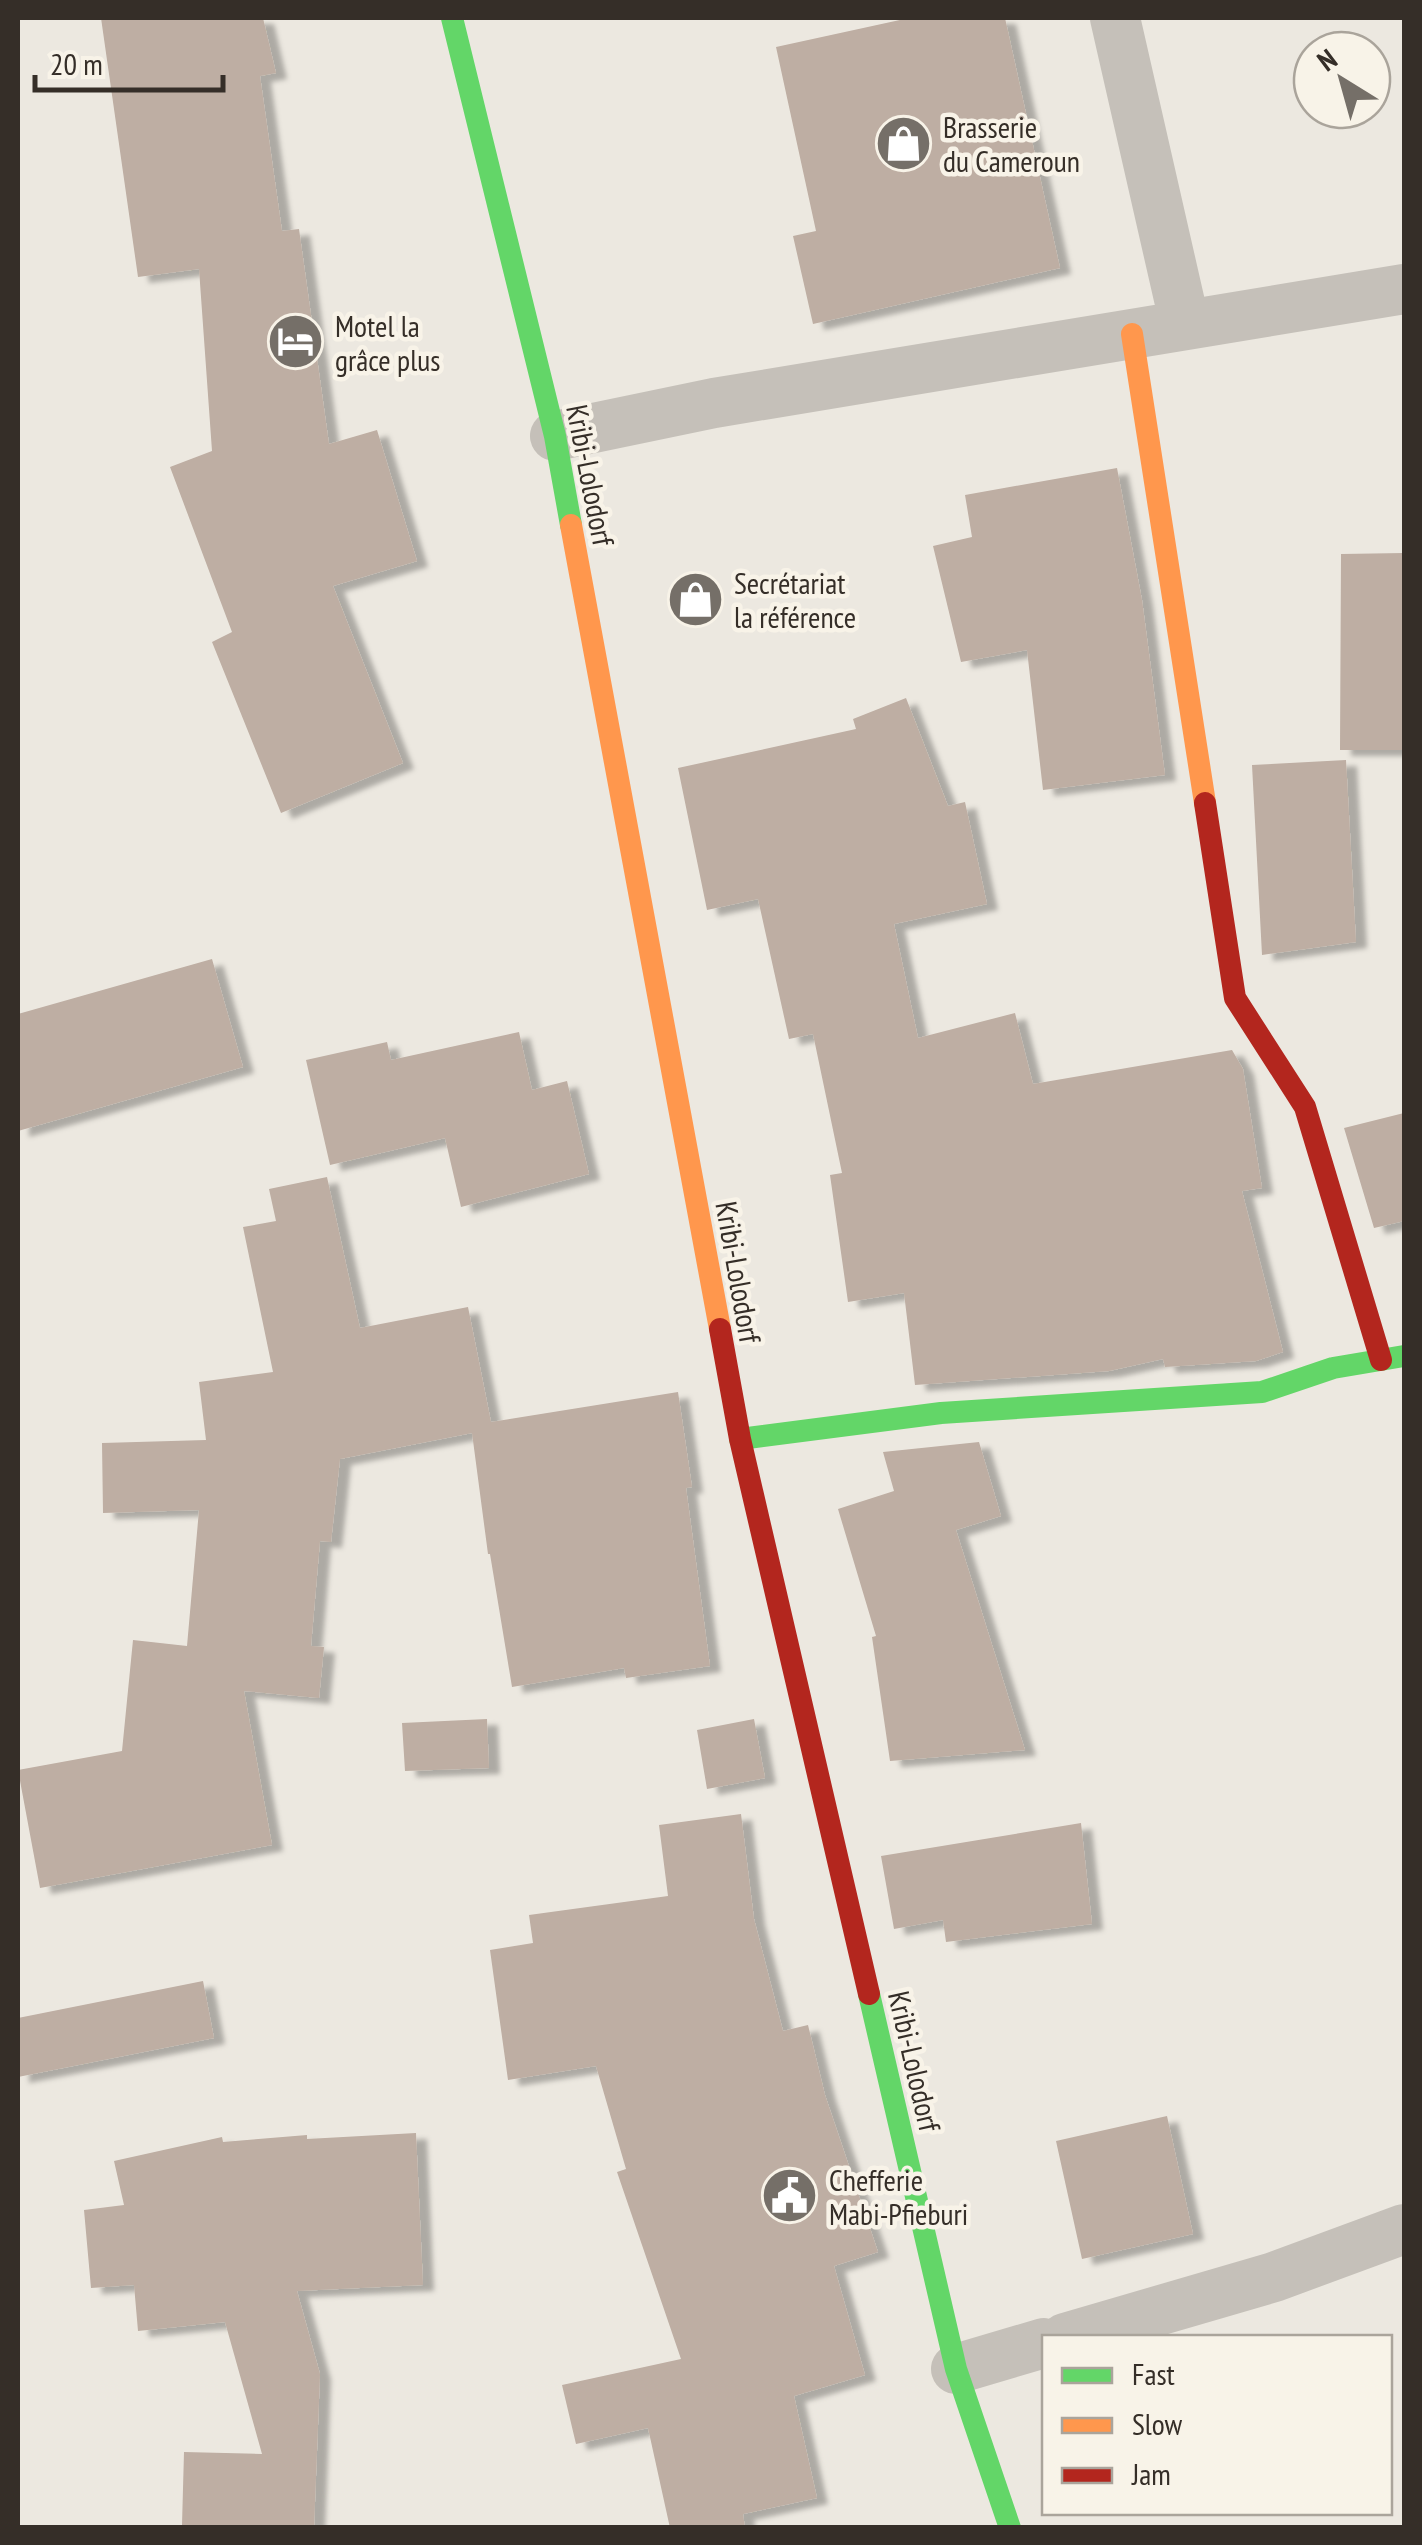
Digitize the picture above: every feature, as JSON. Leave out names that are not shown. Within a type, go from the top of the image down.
[{"type":"main road","name":"Kribi-Lolodorf","points":[[452,18],[555,436],[740,1439],[956,2369],[1010,2528]]},
{"type":"main road","points":[[740,1439],[941,1413],[1262,1392],[1333,1368],[1393,1358],[1305,1107],[1236,998],[1132,334]]},
{"type":"street","points":[[1115,18],[1184,326]]},
{"type":"street","points":[[555,436],[714,403],[1404,288]]},
{"type":"street","points":[[1075,2335],[1274,2277],[1404,2229]]},
{"type":"street","points":[[956,2369],[1042,2345]]},
{"type":"building","points":[[101,18],[263,18],[276,73],[260,76],[282,231],[299,229],[329,444],[377,430],[417,561],[333,586],[403,763],[281,813],[212,642],[232,632],[170,467],[212,451],[199,269],[138,277]]},
{"type":"building","points":[[909,18],[1005,18],[1060,268],[813,324],[793,236],[816,231],[776,47]]},
{"type":"building","points":[[1117,468],[1142,600],[1165,775],[1043,790],[1027,650],[961,662],[933,546],[972,537],[965,495]]},
{"type":"building","points":[[1404,553],[1404,750],[1340,750],[1341,554]]},
{"type":"building","points":[[906,698],[948,806],[965,802],[987,904],[894,924],[918,1038],[1015,1013],[1033,1084],[1232,1050],[1243,1069],[1262,1188],[1242,1191],[1283,1352],[1256,1361],[1165,1367],[1163,1359],[1109,1371],[915,1385],[904,1293],[848,1302],[830,1175],[842,1173],[813,1034],[789,1039],[758,899],[707,910],[678,768],[856,729],[853,719]]},
{"type":"building","points":[[1346,760],[1356,942],[1262,955],[1252,765]]},
{"type":"building","points":[[212,959],[243,1067],[18,1131],[18,1014]]},
{"type":"building","points":[[519,1032],[532,1090],[567,1081],[589,1174],[461,1207],[445,1138],[330,1165],[306,1060],[387,1042],[391,1060]]},
{"type":"building","points":[[1404,1113],[1404,1221],[1374,1228],[1344,1128]]},
{"type":"building","points":[[327,1177],[360,1328],[468,1307],[491,1422],[678,1392],[692,1487],[686,1488],[710,1666],[626,1678],[624,1668],[512,1687],[488,1554],[472,1433],[340,1459],[331,1542],[320,1541],[311,1646],[324,1647],[319,1698],[244,1691],[272,1845],[40,1888],[18,1770],[122,1751],[133,1640],[187,1646],[199,1510],[103,1513],[102,1443],[206,1440],[199,1382],[273,1372],[243,1227],[276,1221],[269,1189]]},
{"type":"building","points":[[979,1442],[1001,1516],[956,1530],[1025,1750],[890,1761],[872,1637],[876,1636],[838,1509],[894,1491],[883,1452]]},
{"type":"building","points":[[487,1719],[489,1768],[405,1771],[402,1723]]},
{"type":"building","points":[[754,1719],[765,1778],[707,1789],[697,1730]]},
{"type":"building","points":[[741,1814],[754,1919],[783,2031],[808,2025],[825,2095],[878,2252],[834,2266],[865,2375],[794,2396],[817,2498],[743,2514],[745,2528],[670,2528],[648,2428],[576,2444],[562,2385],[681,2359],[617,2172],[626,2169],[596,2066],[508,2080],[490,1950],[533,1943],[529,1915],[668,1896],[659,1825]]},
{"type":"building","points":[[1081,1823],[1092,1924],[946,1942],[943,1920],[894,1929],[881,1856]]},
{"type":"building","points":[[203,1981],[214,2038],[18,2077],[18,2018]]},
{"type":"building","points":[[1167,2116],[1193,2234],[1082,2259],[1056,2141]]},
{"type":"building","points":[[416,2133],[423,2285],[297,2291],[320,2374],[314,2528],[182,2525],[184,2452],[262,2454],[225,2322],[138,2331],[134,2285],[91,2288],[84,2210],[124,2205],[114,2161],[222,2137],[223,2142],[307,2135],[307,2139]]},
{"type":"traffic: fast","points":[[452,18],[555,436],[571,525]]},
{"type":"traffic: fast","points":[[740,1439],[941,1413],[1262,1392],[1333,1368],[1404,1356]]},
{"type":"traffic: fast","points":[[869,1994],[956,2369],[1010,2528]]},
{"type":"traffic: slow","points":[[1132,334],[1205,803]]},
{"type":"traffic: slow","points":[[571,525],[720,1329]]},
{"type":"traffic: jam","points":[[1205,803],[1235,998],[1305,1107],[1381,1360]]},
{"type":"traffic: jam","points":[[720,1329],[740,1439],[869,1994]]},
{"type":"place","name":"Brasserie du Cameroun","points":[[904,143]]},
{"type":"place","name":"Motel la grâce plus","points":[[296,342]]},
{"type":"place","name":"Secrétariat la référence","points":[[695,599]]},
{"type":"place","name":"Chefferie Mabi-Pfieburi","points":[[790,2196]]}]
